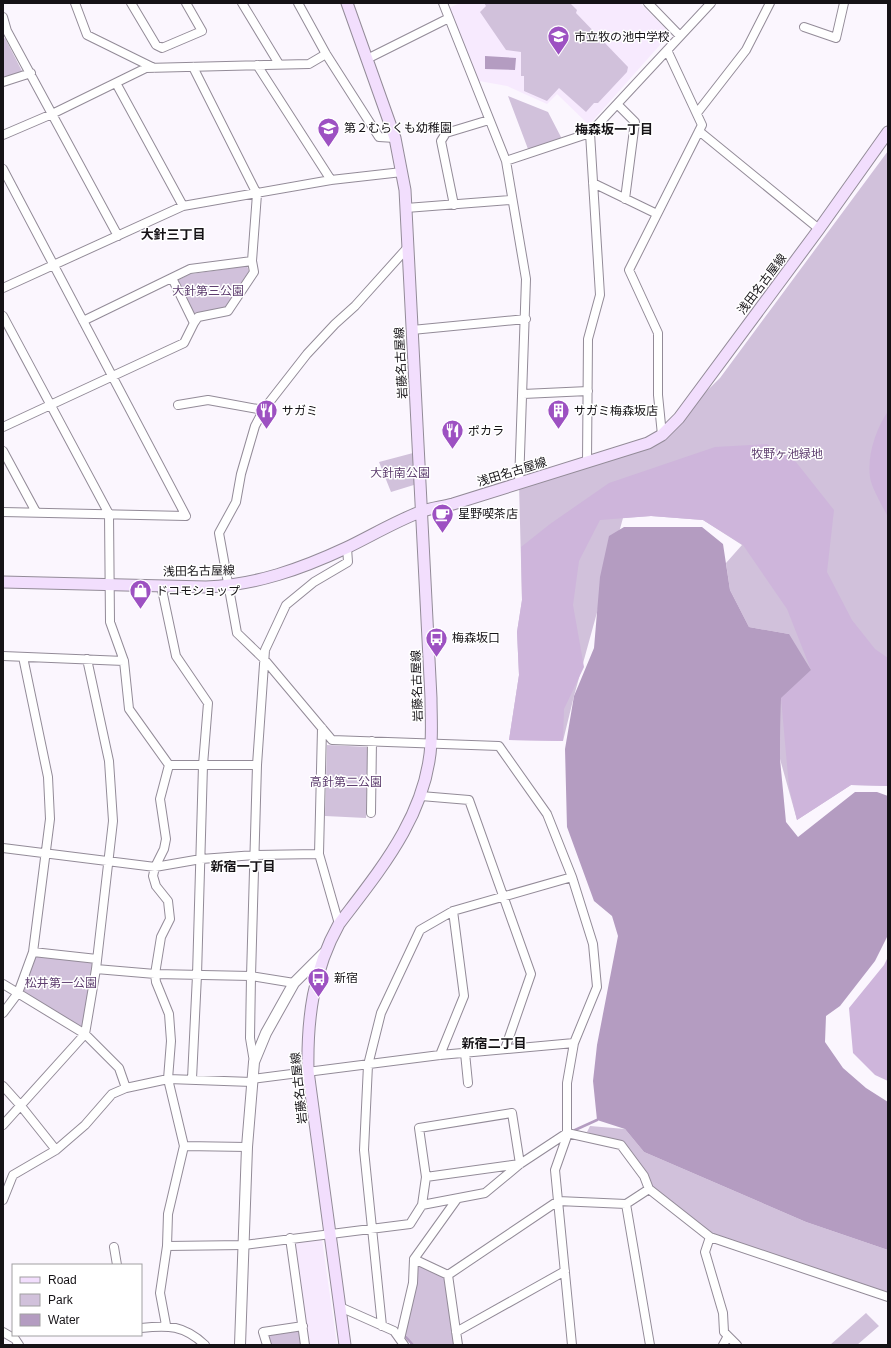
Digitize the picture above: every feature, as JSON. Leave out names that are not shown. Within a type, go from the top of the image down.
[{"type":"main road","name":"岩藤名古屋線","points":[[345,1345],[308,1071],[308,1038],[311,1010],[324,953],[339,924],[401,839],[421,796],[428,769],[432,743],[422,511],[406,208],[402,172],[395,138],[347,3]]},
{"type":"main road","name":"浅田名古屋線","points":[[3,582],[230,586],[266,579],[295,570],[347,548],[390,525],[422,511],[453,504],[648,444],[662,435],[679,418],[819,229],[888,132]]},
{"type":"street","points":[[75,3],[87,35],[155,68]]},
{"type":"street","points":[[131,3],[156,45],[162,48],[202,31],[186,3]]},
{"type":"street","points":[[242,3],[279,64]]},
{"type":"street","points":[[298,3],[326,54],[379,136],[395,138]]},
{"type":"street","points":[[443,3],[506,161],[511,200],[526,279],[526,319],[519,484]]},
{"type":"street","points":[[648,3],[680,36]]},
{"type":"street","points":[[506,161],[590,133],[711,3]]},
{"type":"street","points":[[697,113],[746,50],[770,3]]},
{"type":"street","points":[[804,28],[834,39],[836,38],[844,3]]},
{"type":"street","points":[[3,17],[5,31],[31,73],[118,236]]},
{"type":"street","points":[[367,59],[449,18]]},
{"type":"street","points":[[662,435],[658,395],[658,333],[629,270],[702,124],[667,50]]},
{"type":"street","points":[[3,135],[52,114],[146,68],[309,64],[326,54]]},
{"type":"street","points":[[257,65],[331,180]]},
{"type":"street","points":[[3,427],[184,343],[198,317],[228,310],[254,272],[252,261],[257,194],[193,67]]},
{"type":"street","points":[[3,82],[31,73]]},
{"type":"street","points":[[116,83],[183,206]]},
{"type":"street","points":[[617,104],[636,122],[625,198]]},
{"type":"street","points":[[454,205],[441,141],[446,133],[489,120]]},
{"type":"street","points":[[699,131],[819,229]]},
{"type":"street","points":[[587,462],[588,339],[600,295],[590,133]]},
{"type":"street","points":[[3,169],[186,516],[3,512]]},
{"type":"street","points":[[3,288],[183,206],[331,180],[402,172]]},
{"type":"street","points":[[593,183],[657,214]]},
{"type":"street","points":[[406,208],[511,200]]},
{"type":"street","points":[[408,247],[355,306],[335,324],[308,354],[263,410],[255,426],[241,474],[236,502],[219,533],[230,586],[237,633],[264,659],[332,740],[499,746],[548,814],[572,877],[593,944],[598,987],[574,1043],[567,1083],[567,1133],[555,1170],[572,1345]]},
{"type":"street","points":[[84,321],[190,269],[252,261]]},
{"type":"street","points":[[172,278],[194,323]]},
{"type":"street","points":[[3,316],[109,514],[111,584],[110,622],[124,661],[129,709],[169,765]]},
{"type":"street","points":[[412,330],[526,319]]},
{"type":"street","points":[[523,394],[588,391]]},
{"type":"street","points":[[178,405],[208,400],[263,410]]},
{"type":"street","points":[[3,451],[36,512]]},
{"type":"street","points":[[240,1345],[247,1147],[254,1062],[250,1038],[256,855],[257,765],[265,650],[286,605],[314,582],[348,562],[347,548]]},
{"type":"street","points":[[161,585],[176,656],[208,703],[203,765],[197,975],[192,1079]]},
{"type":"street","points":[[3,656],[124,661]]},
{"type":"street","points":[[3,1013],[18,993],[34,952],[50,819],[48,777],[24,657]]},
{"type":"street","points":[[3,1125],[86,1034],[96,969],[113,821],[109,761],[87,659]]},
{"type":"street","points":[[322,728],[319,854],[339,924]]},
{"type":"street","points":[[371,813],[372,741]]},
{"type":"street","points":[[169,765],[257,765]]},
{"type":"street","points":[[166,1325],[160,1293],[167,1246],[168,1214],[184,1146],[168,1079],[171,1041],[169,1014],[156,982],[155,974],[162,937],[170,919],[168,901],[156,886],[153,876],[154,867],[164,849],[166,839],[160,799],[169,765]]},
{"type":"street","points":[[421,796],[469,800],[531,974],[505,1049]]},
{"type":"street","points":[[3,848],[154,867],[201,859],[256,855],[319,854]]},
{"type":"street","points":[[382,1326],[364,1150],[368,1065],[381,1013],[420,930],[453,911],[504,895],[572,877]]},
{"type":"street","points":[[440,1055],[464,996],[453,911]]},
{"type":"street","points":[[34,952],[97,959]]},
{"type":"street","points":[[254,1062],[266,1033],[294,983],[324,953]]},
{"type":"street","points":[[96,969],[155,974],[251,976],[294,983]]},
{"type":"street","points":[[3,984],[86,1034],[119,1068],[126,1088]]},
{"type":"street","points":[[3,1200],[13,1174],[56,1150],[85,1126],[112,1094],[126,1088],[168,1079],[252,1081],[308,1071],[368,1065],[440,1055],[554,1043],[574,1043]]},
{"type":"street","points":[[465,1053],[468,1084]]},
{"type":"street","points":[[3,1086],[56,1150]]},
{"type":"street","points":[[167,1246],[244,1245],[410,1224],[422,1205],[426,1177],[419,1128],[512,1113],[520,1164]]},
{"type":"street","points":[[422,1205],[485,1194],[520,1164],[567,1133],[622,1145],[644,1176],[649,1189],[710,1236],[888,1297]]},
{"type":"street","points":[[184,1146],[247,1147]]},
{"type":"street","points":[[426,1177],[520,1164]]},
{"type":"street","points":[[448,1275],[558,1200],[626,1204],[649,1189]]},
{"type":"street","points":[[402,1342],[413,1283],[414,1258],[457,1199]]},
{"type":"street","points":[[626,1204],[650,1345]]},
{"type":"street","points":[[710,1236],[705,1252],[724,1313],[724,1332],[737,1345]]},
{"type":"street","points":[[290,1238],[306,1345]]},
{"type":"street","points":[[114,1247],[117,1264]]},
{"type":"street","points":[[414,1258],[448,1275]]},
{"type":"street","points":[[456,1332],[565,1271]]},
{"type":"street","points":[[448,1275],[458,1345]]},
{"type":"street","points":[[340,1307],[394,1331],[402,1342]]},
{"type":"street","points":[[142,1328],[166,1325],[189,1332],[205,1345]]},
{"type":"street","points":[[266,1345],[263,1332],[302,1326]]},
{"type":"street","points":[[8,1332],[19,1345]]},
{"type":"street","points":[[723,1345],[728,1336]]},
{"type":"shaded area","name":"市立牧の池中学校","points":[[460,3],[640,3],[668,31],[667,37],[589,125],[557,94],[547,104],[507,86],[479,81],[476,78],[449,8]]},
{"type":"shaded area","points":[[888,411],[888,517],[871,481],[869,469],[873,442]]},
{"type":"shaded area","points":[[767,444],[796,462],[834,510],[827,572],[852,620],[875,649],[888,658],[888,786],[851,785],[797,820],[789,787],[781,698],[811,670],[787,609],[743,545],[703,520],[651,516],[600,520],[579,561],[573,605],[584,667],[564,709],[563,741],[509,740],[519,675],[517,632],[522,600],[521,547],[550,524],[609,483],[715,447]]},
{"type":"shaded area","points":[[888,957],[888,1081],[875,1075],[853,1053],[849,1008],[884,965]]},
{"type":"shaded area","points":[[320,1238],[322,1240],[337,1345],[308,1345],[293,1245],[296,1241]]},
{"type":"green space","points":[[484,3],[570,3],[577,10],[576,13],[628,67],[627,72],[598,103],[594,103],[586,112],[559,88],[547,101],[524,91],[524,76],[521,76],[521,52],[506,50],[480,12],[486,6]]},
{"type":"green space","points":[[5,38],[23,73],[3,79],[3,39]]},
{"type":"green space","points":[[508,96],[548,112],[562,139],[528,149]]},
{"type":"green space","name":"牧野ヶ池緑地","points":[[888,151],[888,786],[851,785],[797,820],[780,759],[781,698],[789,634],[749,627],[730,590],[726,563],[742,545],[703,520],[651,516],[623,518],[563,741],[509,740],[519,675],[517,632],[522,600],[519,484],[662,435],[720,378]]},
{"type":"green space","name":"大針第三公園","points":[[247,266],[249,271],[226,308],[194,313],[176,281],[191,274]]},
{"type":"green space","name":"大針南公園","points":[[413,453],[417,484],[391,492],[379,462]]},
{"type":"green space","name":"高針第二公園","points":[[327,745],[368,747],[366,818],[325,816]]},
{"type":"green space","name":"松井第一公園","points":[[36,952],[97,959],[84,1030],[22,991]]},
{"type":"green space","points":[[590,1126],[625,1129],[644,1152],[806,1222],[888,1250],[888,1297],[710,1237],[649,1189],[621,1145],[587,1132]]},
{"type":"green space","points":[[415,1263],[445,1276],[454,1345],[411,1345],[405,1333]]},
{"type":"green space","points":[[866,1313],[879,1326],[857,1345],[830,1345]]},
{"type":"green space","points":[[299,1329],[303,1345],[269,1345],[267,1337],[269,1334]]},
{"type":"water","points":[[485,56],[516,58],[515,70],[485,69]]},
{"type":"water","points":[[624,527],[702,527],[723,544],[730,590],[749,627],[789,634],[811,670],[781,698],[780,759],[786,822],[798,837],[855,792],[877,792],[888,796],[888,935],[875,961],[840,1006],[826,1016],[825,1042],[843,1068],[866,1088],[888,1102],[888,1250],[806,1222],[644,1152],[625,1129],[597,1120],[593,1081],[597,1045],[618,936],[612,916],[594,901],[567,827],[565,749],[574,696],[594,648],[600,577],[609,536]]},
{"type":"waterway","points":[[575,1130],[597,1120]]},
{"type":"waterway","points":[[404,1335],[413,1345]]},
{"type":"place","name":"市立牧の池中学校","points":[[559,56]]},
{"type":"place","name":"第２むらくも幼稚園","points":[[329,148]]},
{"type":"place","name":"サガミ","points":[[267,430]]},
{"type":"place","name":"サガミ梅森坂店","points":[[559,430]]},
{"type":"place","name":"ポカラ","points":[[452,450]]},
{"type":"place","name":"星野喫茶店","points":[[442,534]]},
{"type":"place","name":"ドコモショップ","points":[[140,610]]},
{"type":"place","name":"梅森坂口","points":[[437,658]]},
{"type":"place","name":"新宿","points":[[318,998]]},
{"type":"district","name":"梅森坂一丁目","points":[[614,129]]},
{"type":"district","name":"大針三丁目","points":[[173,234]]},
{"type":"district","name":"新宿一丁目","points":[[243,866]]},
{"type":"district","name":"新宿二丁目","points":[[494,1043]]}]
